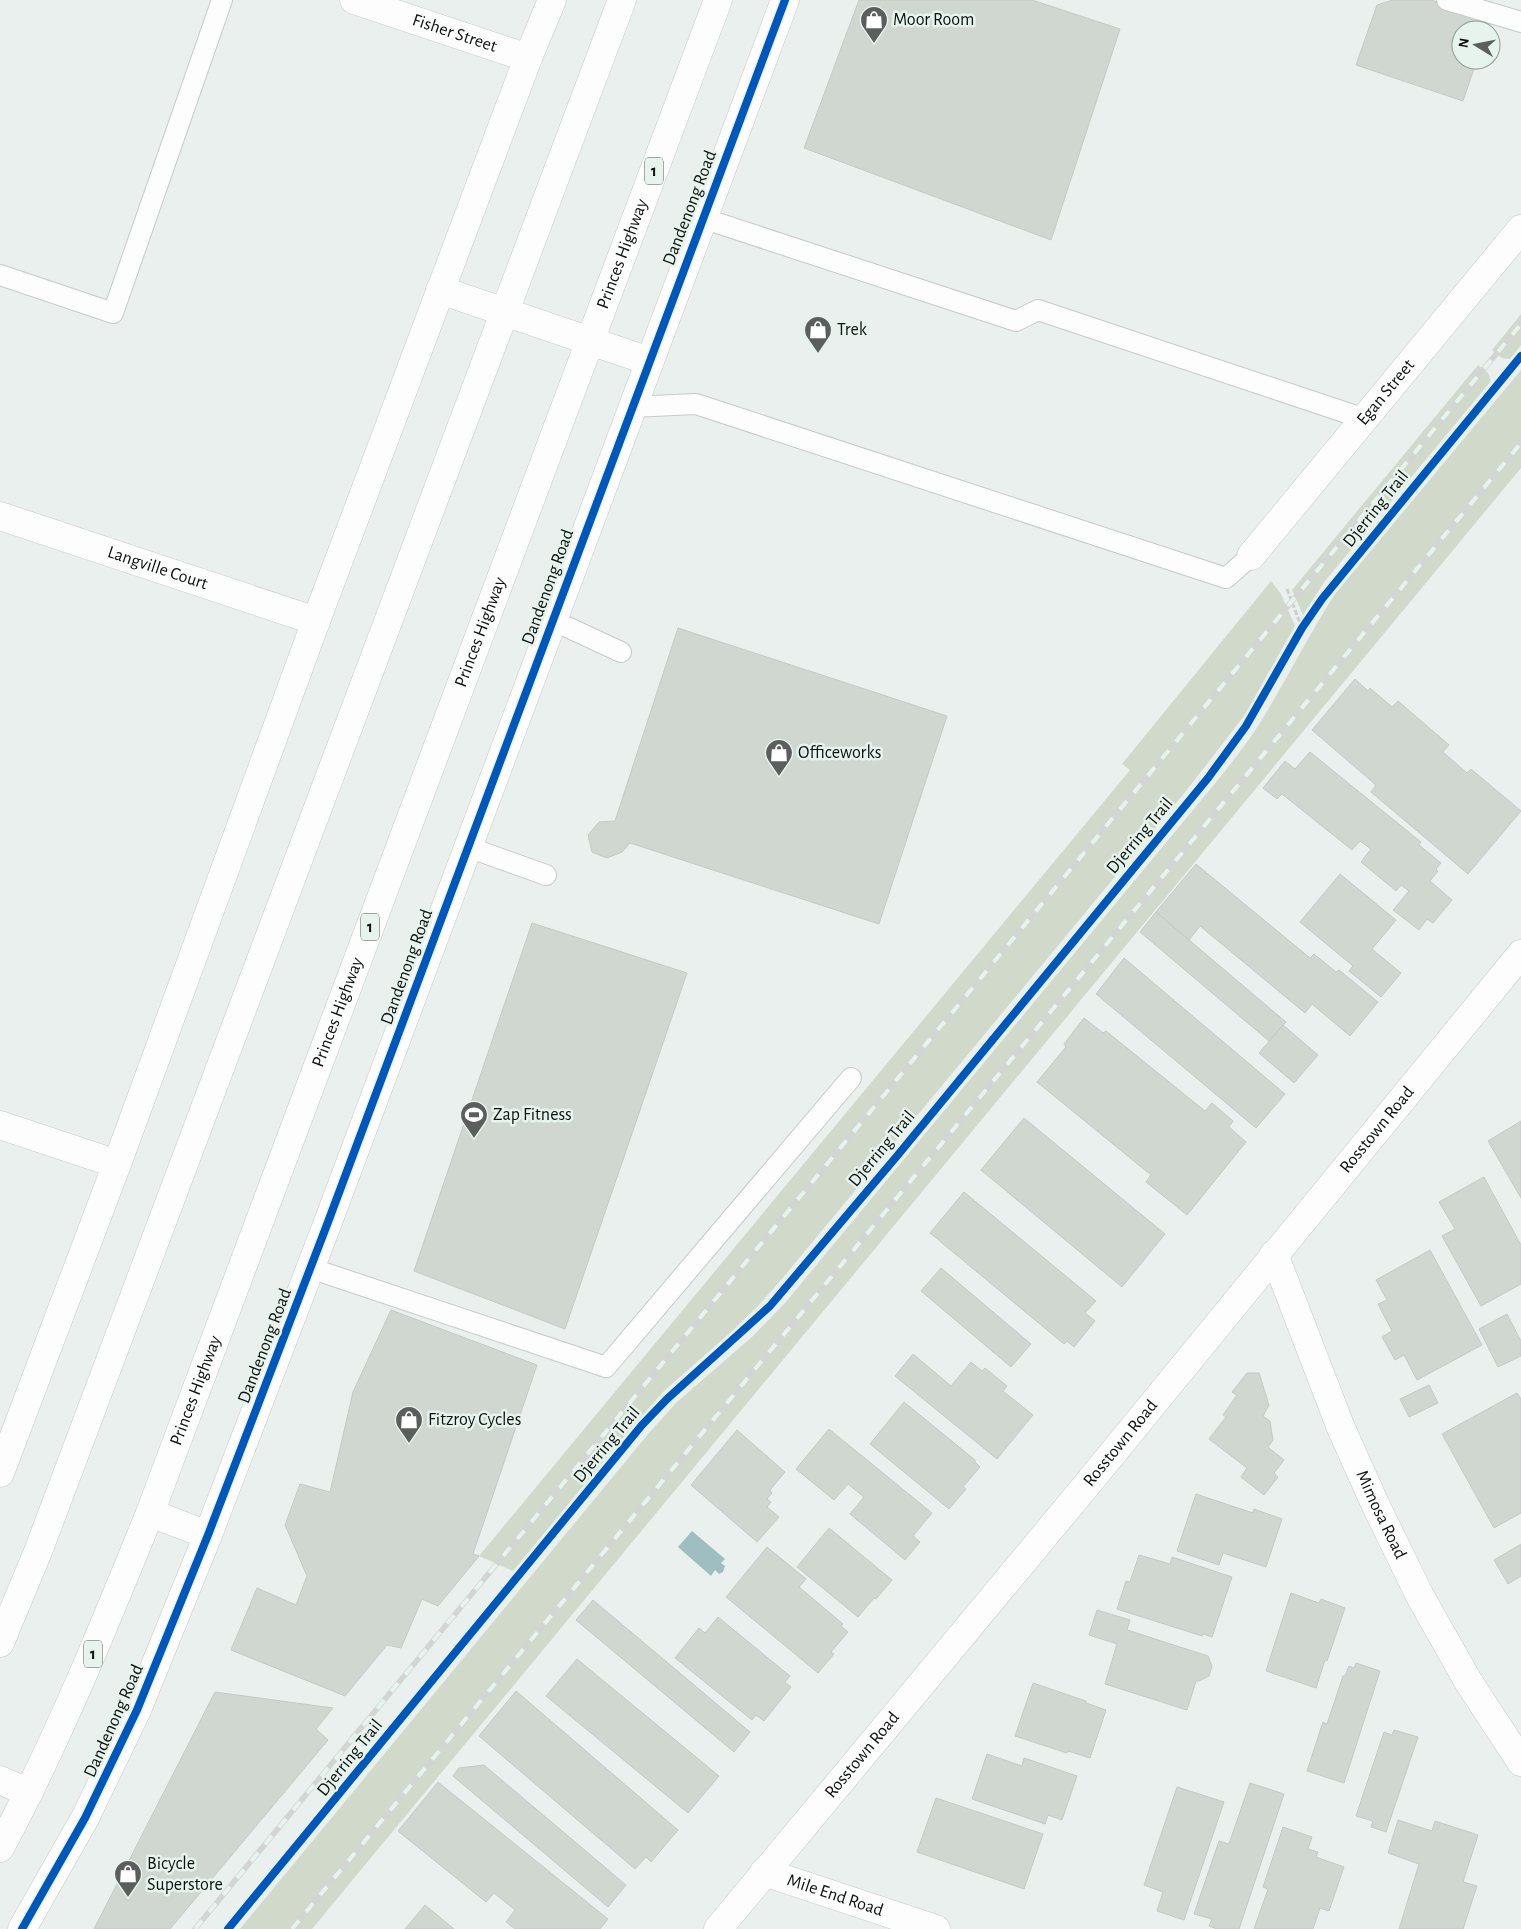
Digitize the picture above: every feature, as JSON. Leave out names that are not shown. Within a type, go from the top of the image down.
[{"type":"main road","name":"Fisher Street","points":[[354,0],[528,58]]},
{"type":"main road","points":[[0,1473],[117,1164],[316,621],[440,290],[552,0]]},
{"type":"main road","points":[[0,1643],[39,1549],[622,0]]},
{"type":"main road","name":"Princes Highway","points":[[0,1848],[29,1793],[94,1652],[150,1513],[718,0]]},
{"type":"main road","name":"Dandenong Road","points":[[22,1929],[85,1818],[137,1710],[208,1535],[310,1268],[785,0]]},
{"type":"main road","name":"Egan Street","points":[[1251,556],[1521,229]]},
{"type":"main road","points":[[440,290],[649,361]]},
{"type":"main road","name":"Langville Court","points":[[0,516],[316,621]]},
{"type":"main road","name":"Rosstown Road","points":[[718,1929],[1078,1495],[1521,954]]},
{"type":"main road","points":[[0,1125],[117,1164]]},
{"type":"main road","name":"Mimosa Road","points":[[1274,1254],[1341,1428],[1376,1506],[1426,1606],[1468,1681],[1521,1762]]},
{"type":"main road","points":[[150,1513],[208,1535]]},
{"type":"main road","points":[[0,1780],[29,1793]]},
{"type":"main road","name":"Mile End Road","points":[[764,1872],[936,1929]]},
{"type":"lane","points":[[0,275],[113,313],[222,0]]},
{"type":"lane","points":[[1447,0],[1521,22]]},
{"type":"lane","points":[[702,218],[1016,321],[1038,310],[1365,419]]},
{"type":"lane","points":[[631,407],[696,404],[1226,578],[1251,556]]},
{"type":"lane","points":[[552,620],[620,652]]},
{"type":"lane","points":[[468,847],[546,875]]},
{"type":"lane","points":[[310,1268],[606,1367],[851,1078]]},
{"type":"path","points":[[1287,589],[1302,628]]},
{"type":"path","points":[[1298,636],[1307,620]]},
{"type":"shaded area","points":[[1521,314],[1521,345],[1510,359],[1502,358],[1492,350]]},
{"type":"shaded area","points":[[1478,365],[1488,373],[1491,381],[1325,581],[1303,615],[1292,590]]},
{"type":"shaded area","points":[[1521,370],[1521,468],[312,1929],[240,1929],[649,1433],[677,1402],[753,1336],[785,1303],[1217,781],[1261,722],[1335,594]]},
{"type":"shaded area","points":[[1271,581],[1281,594],[1295,626],[1244,716],[1186,791],[758,1306],[664,1391],[631,1428],[513,1571],[479,1556],[1130,770],[1122,764]]},
{"type":"water","points":[[692,1531],[725,1559],[721,1563],[725,1566],[723,1572],[719,1574],[715,1570],[711,1576],[678,1547]]},
{"type":"building","points":[[859,0],[1032,0],[1120,29],[1051,240],[804,148]]},
{"type":"building","points":[[1393,0],[1431,0],[1490,20],[1451,20],[1451,70],[1474,70],[1463,101],[1356,65],[1377,5]]},
{"type":"building","name":"Officeworks","points":[[678,628],[947,716],[879,924],[630,843],[622,852],[607,858],[592,852],[588,835],[599,822],[615,821]]},
{"type":"building","points":[[1355,679],[1368,691],[1370,688],[1392,707],[1398,701],[1449,745],[1443,752],[1467,773],[1471,769],[1521,811],[1468,874],[1371,792],[1376,785],[1312,730]]},
{"type":"building","points":[[1310,752],[1421,842],[1419,845],[1441,863],[1436,869],[1438,871],[1430,881],[1452,900],[1433,923],[1427,919],[1419,930],[1393,910],[1409,891],[1401,885],[1396,891],[1361,862],[1371,849],[1360,841],[1352,850],[1282,794],[1277,799],[1263,788],[1285,761],[1295,769]]},
{"type":"building","points":[[1196,864],[1310,958],[1314,954],[1336,972],[1339,970],[1378,1002],[1350,1036],[1312,1004],[1305,1013],[1200,926],[1189,940],[1156,912]]},
{"type":"building","points":[[1340,874],[1396,920],[1372,949],[1401,973],[1381,997],[1349,971],[1353,966],[1300,922]]},
{"type":"building","points":[[1156,912],[1286,1022],[1269,1041],[1140,932]]},
{"type":"building","points":[[532,923],[687,973],[565,1329],[414,1271]]},
{"type":"building","points":[[1124,958],[1285,1094],[1256,1128],[1096,994]]},
{"type":"building","points":[[1084,1018],[1103,1033],[1106,1031],[1205,1111],[1212,1103],[1233,1121],[1229,1127],[1246,1142],[1187,1215],[1146,1182],[1151,1175],[1037,1082],[1066,1047],[1064,1044]]},
{"type":"building","points":[[1283,1025],[1318,1055],[1294,1083],[1259,1053]]},
{"type":"building","points":[[1024,1118],[1165,1234],[1122,1287],[981,1170]]},
{"type":"building","points":[[1521,1121],[1521,1198],[1488,1141]]},
{"type":"building","points":[[1484,1177],[1521,1245],[1521,1284],[1481,1306],[1442,1236],[1455,1229],[1439,1202]]},
{"type":"building","points":[[964,1192],[1096,1301],[1085,1313],[1095,1321],[1074,1347],[1067,1341],[1064,1344],[930,1233]]},
{"type":"building","points":[[1430,1250],[1482,1345],[1417,1380],[1404,1355],[1395,1360],[1382,1337],[1392,1331],[1378,1304],[1387,1300],[1376,1280]]},
{"type":"building","points":[[941,1268],[1031,1344],[1011,1367],[921,1291]]},
{"type":"building","points":[[391,1310],[537,1365],[473,1554],[479,1556],[438,1606],[422,1599],[401,1648],[387,1645],[345,1696],[231,1650],[257,1588],[296,1605],[307,1576],[285,1525],[300,1484],[330,1492],[353,1392]]},
{"type":"building","points":[[1507,1314],[1521,1341],[1521,1356],[1498,1367],[1479,1329]]},
{"type":"building","points":[[913,1354],[951,1386],[971,1362],[982,1371],[985,1368],[1007,1386],[1003,1391],[1033,1415],[997,1459],[895,1376]]},
{"type":"building","points":[[1247,1373],[1259,1373],[1269,1405],[1263,1416],[1270,1421],[1273,1440],[1268,1447],[1284,1460],[1274,1473],[1278,1477],[1264,1495],[1241,1477],[1247,1468],[1209,1439],[1226,1417],[1223,1415],[1237,1395],[1232,1392]]},
{"type":"building","points":[[1429,1385],[1438,1403],[1409,1417],[1400,1399]]},
{"type":"building","points":[[1517,1393],[1521,1399],[1521,1513],[1494,1528],[1442,1434]]},
{"type":"building","points":[[904,1402],[975,1460],[980,1467],[963,1487],[966,1489],[949,1509],[870,1444]]},
{"type":"building","points":[[829,1429],[932,1513],[913,1536],[920,1542],[905,1560],[850,1514],[864,1497],[848,1484],[834,1500],[796,1469]]},
{"type":"building","points":[[737,1430],[785,1472],[770,1490],[772,1493],[767,1499],[771,1502],[767,1507],[779,1517],[757,1542],[691,1485]]},
{"type":"building","points":[[1196,1494],[1253,1513],[1254,1509],[1282,1519],[1266,1567],[1223,1553],[1219,1565],[1177,1551]]},
{"type":"building","points":[[829,1528],[892,1580],[858,1617],[797,1567]]},
{"type":"building","points":[[1521,1544],[1521,1576],[1508,1584],[1494,1560]]},
{"type":"building","points":[[767,1547],[806,1579],[799,1587],[843,1624],[841,1626],[848,1632],[831,1652],[834,1654],[818,1673],[726,1597]]},
{"type":"building","points":[[1139,1555],[1170,1564],[1172,1557],[1232,1577],[1212,1637],[1203,1634],[1202,1636],[1117,1609],[1126,1581],[1130,1582]]},
{"type":"building","points":[[1291,1593],[1319,1603],[1321,1599],[1345,1608],[1316,1688],[1266,1671]]},
{"type":"building","points":[[593,1600],[750,1732],[734,1752],[576,1620]]},
{"type":"building","points":[[1097,1610],[1130,1620],[1127,1630],[1208,1656],[1212,1666],[1209,1676],[1196,1681],[1187,1710],[1105,1684],[1117,1644],[1089,1635]]},
{"type":"building","points":[[718,1617],[790,1676],[785,1682],[791,1687],[764,1721],[756,1715],[752,1720],[675,1658],[699,1628],[705,1633]]},
{"type":"building","points":[[577,1659],[719,1776],[688,1813],[546,1696]]},
{"type":"building","points":[[1356,1663],[1380,1671],[1344,1783],[1307,1771],[1323,1722],[1327,1724],[1343,1676],[1345,1676],[1349,1666],[1354,1668]]},
{"type":"building","points":[[1033,1683],[1086,1701],[1086,1703],[1106,1710],[1090,1758],[1068,1751],[1067,1753],[1015,1736]]},
{"type":"building","points":[[516,1691],[678,1830],[651,1862],[646,1857],[635,1869],[479,1736]]},
{"type":"building","points":[[215,1692],[333,1708],[316,1729],[328,1740],[170,1929],[94,1929]]},
{"type":"building","points":[[1394,1730],[1418,1737],[1386,1832],[1371,1827],[1373,1821],[1356,1816],[1384,1732],[1392,1735]]},
{"type":"building","points":[[987,1754],[1022,1766],[1024,1758],[1077,1776],[1062,1820],[1048,1815],[1045,1824],[972,1799]]},
{"type":"building","points":[[484,1765],[626,1885],[608,1907],[453,1776],[459,1768]]},
{"type":"building","points":[[438,1782],[608,1919],[600,1929],[515,1929],[506,1922],[515,1910],[494,1893],[486,1902],[398,1831]]},
{"type":"building","points":[[1250,1783],[1284,1794],[1239,1929],[1217,1929],[1209,1926],[1212,1919],[1194,1914],[1219,1841],[1229,1844]]},
{"type":"building","points":[[1177,1787],[1224,1802],[1184,1920],[1157,1911],[1163,1892],[1144,1885]]},
{"type":"building","points":[[936,1798],[1043,1834],[1024,1889],[917,1852]]},
{"type":"building","points":[[1398,1820],[1432,1831],[1435,1821],[1478,1835],[1463,1882],[1477,1886],[1463,1929],[1399,1929],[1419,1864],[1388,1853]]},
{"type":"building","points":[[1283,1827],[1312,1837],[1308,1849],[1318,1852],[1316,1857],[1344,1867],[1329,1911],[1320,1908],[1313,1929],[1254,1929],[1268,1889],[1263,1887]]},
{"type":"building","points":[[425,1905],[454,1929],[405,1929]]},
{"type":"railway","points":[[195,1929],[1521,324]]},
{"type":"railway","points":[[292,1929],[1521,443]]},
{"type":"cycle path","points":[[22,1929],[85,1818],[137,1710],[208,1535],[328,1222],[785,0]]},
{"type":"cycle path","name":"Djerring Trail","points":[[228,1929],[642,1425],[667,1399],[770,1306],[897,1156],[1208,778],[1246,726],[1302,628],[1322,599],[1521,356]]},
{"type":"place","name":"Moor Room","points":[[874,44]]},
{"type":"place","name":"Trek","points":[[818,354]]},
{"type":"place","name":"Officeworks","points":[[779,777]]},
{"type":"place","name":"Zap Fitness","points":[[474,1139]]},
{"type":"place","name":"Fitzroy Cycles","points":[[409,1444]]},
{"type":"place","name":"Bicycle Superstore","points":[[128,1898]]}]
